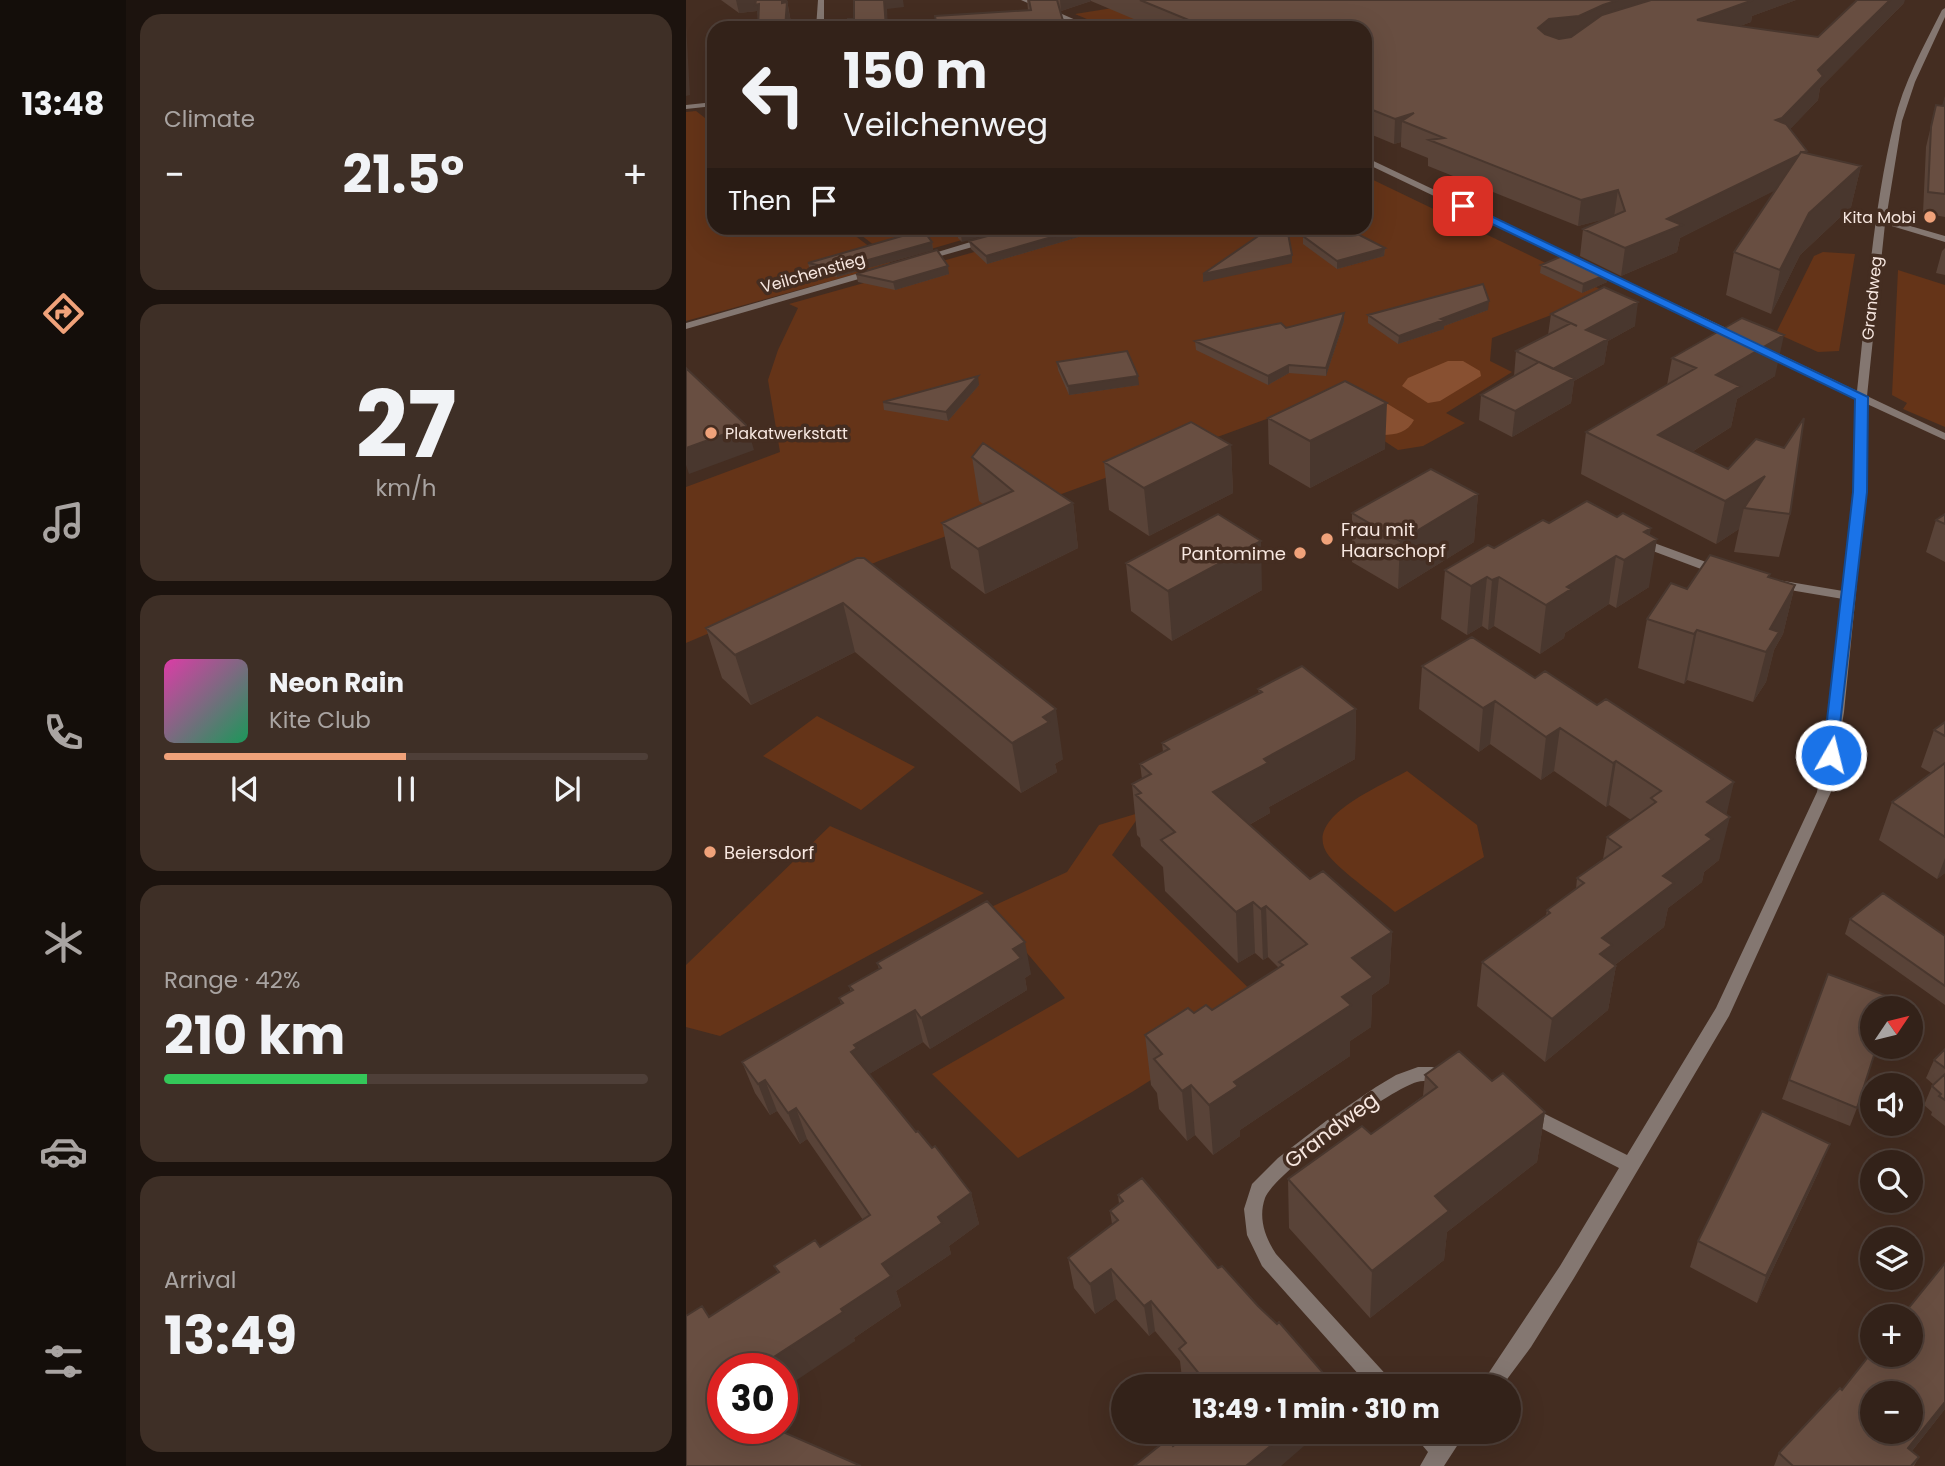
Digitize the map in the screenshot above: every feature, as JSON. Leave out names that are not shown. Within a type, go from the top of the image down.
[{"type":"street","points":[[820,21],[821,0]]},
{"type":"street","points":[[1024,0],[1074,21]]},
{"type":"street","name":"Grandweg","points":[[1499,1374],[1524,1339],[1632,1166],[1723,1011],[1824,792],[1837,712],[1860,492],[1861,397],[1881,220],[1898,121],[1911,82],[1939,33],[1945,10]]},
{"type":"street","points":[[686,107],[707,105]]},
{"type":"street","points":[[1372,163],[1945,437]]},
{"type":"street","points":[[1881,220],[1945,239]]},
{"type":"street","points":[[911,261],[1003,235]]},
{"type":"street","name":"Veilchenstieg","points":[[686,326],[886,268]]},
{"type":"street","points":[[1629,538],[1735,577]]},
{"type":"street","points":[[1760,582],[1849,596]]},
{"type":"street","name":"Grandweg","points":[[1372,1374],[1269,1260],[1255,1239],[1252,1218],[1260,1189],[1283,1164],[1393,1084],[1415,1075],[1439,1074],[1462,1082]]},
{"type":"street","points":[[1510,1105],[1632,1166]]},
{"type":"street","points":[[1436,1458],[1447,1444]]},
{"type":"shaded area","points":[[1163,0],[1222,21],[1092,21],[1075,14]]},
{"type":"shaded area","points":[[696,111],[707,120],[707,235],[854,235],[892,264],[686,321],[686,112]]},
{"type":"shaded area","points":[[1372,179],[1608,293],[1492,338],[1490,361],[1512,372],[1446,413],[1465,423],[1423,446],[1398,450],[1321,399],[881,560],[686,643],[686,487],[780,452],[768,380],[778,350],[798,308],[789,304],[1035,235],[1372,235]]},
{"type":"shaded area","points":[[861,235],[979,235],[893,260]]},
{"type":"shaded area","points":[[1823,252],[1855,254],[1839,351],[1818,352],[1776,333],[1814,256]]},
{"type":"shaded area","points":[[1898,270],[1945,285],[1945,427],[1903,409],[1907,403],[1892,395]]},
{"type":"shaded area","points":[[1448,361],[1463,361],[1480,371],[1481,376],[1440,401],[1428,403],[1402,386],[1408,378]]},
{"type":"shaded area","points":[[1363,392],[1373,395],[1414,420],[1401,432],[1383,435]]},
{"type":"shaded area","points":[[817,716],[915,767],[861,810],[763,756]]},
{"type":"shaded area","points":[[1407,771],[1477,825],[1484,857],[1395,912],[1335,863],[1323,842],[1325,829],[1334,816],[1347,805]]},
{"type":"shaded area","points":[[1142,812],[1112,855],[1267,1006],[1132,1092],[1018,1158],[932,1074],[1065,998],[989,908],[1067,872],[1099,825]]},
{"type":"shaded area","points":[[830,826],[984,893],[720,1036],[686,1027],[686,965]]},
{"type":"building","points":[[756,0],[787,2],[786,21],[758,21],[759,4],[755,5]]},
{"type":"building","points":[[854,0],[884,0],[886,21],[848,21],[854,19]]},
{"type":"building","points":[[1029,0],[1057,0],[1063,21],[936,21],[935,16],[1031,10]]},
{"type":"building","points":[[1140,0],[1618,0],[1579,16],[1549,19],[1538,28],[1559,39],[1571,37],[1602,15],[1651,0],[1753,0],[1697,20],[1818,37],[1857,0],[1890,0],[1818,70],[1823,76],[1782,118],[1776,120],[1786,124],[1807,151],[1667,219],[1682,225],[1625,248],[1583,229],[1625,211],[1618,190],[1581,200],[1429,140],[1444,138],[1402,121],[1414,113],[1395,119],[1372,110],[1372,21],[1191,21]]},
{"type":"building","points":[[1945,99],[1945,194],[1928,192],[1931,127],[1936,105],[1943,106]]},
{"type":"building","points":[[1801,152],[1861,166],[1809,213],[1780,270],[1734,252]]},
{"type":"building","points":[[906,235],[927,235],[932,242],[836,269],[808,263]]},
{"type":"building","points":[[991,235],[1059,235],[986,256],[969,241]]},
{"type":"building","points":[[1260,235],[1288,235],[1292,255],[1203,274]]},
{"type":"building","points":[[1360,235],[1385,248],[1337,261],[1303,236]]},
{"type":"building","points":[[937,250],[948,266],[893,282],[856,274]]},
{"type":"building","points":[[1567,254],[1608,274],[1583,284],[1541,265]]},
{"type":"building","points":[[1483,284],[1489,301],[1399,336],[1368,315]]},
{"type":"building","points":[[1604,287],[1638,302],[1586,330],[1608,339],[1553,369],[1516,351],[1571,323],[1551,314]]},
{"type":"building","points":[[1344,313],[1326,368],[1289,365],[1268,376],[1195,341],[1281,323],[1286,328]]},
{"type":"building","points":[[1742,318],[1784,335],[1716,375],[1740,386],[1658,435],[1728,469],[1756,439],[1784,448],[1804,418],[1790,514],[1744,508],[1765,476],[1725,501],[1586,432],[1696,368],[1672,358]]},
{"type":"building","points":[[1127,351],[1138,376],[1068,386],[1057,362]]},
{"type":"building","points":[[1539,362],[1574,378],[1515,411],[1481,395]]},
{"type":"building","points":[[686,368],[747,426],[686,448]]},
{"type":"building","points":[[978,376],[946,412],[883,402]]},
{"type":"building","points":[[1345,381],[1387,403],[1310,441],[1268,418]]},
{"type":"building","points":[[1191,422],[1231,445],[1144,488],[1104,462]]},
{"type":"building","points":[[983,443],[1073,503],[978,549],[942,523],[1013,491],[972,457]]},
{"type":"building","points":[[1431,469],[1478,494],[1400,541],[1352,513]]},
{"type":"building","points":[[1587,501],[1617,517],[1623,513],[1651,528],[1644,532],[1657,539],[1624,560],[1616,556],[1567,587],[1571,589],[1546,605],[1499,577],[1492,580],[1487,577],[1471,586],[1445,570],[1488,545],[1494,548],[1543,520],[1549,523]]},
{"type":"building","points":[[1218,514],[1261,541],[1168,591],[1126,563]]},
{"type":"building","points":[[1945,514],[1945,524],[1936,520]]},
{"type":"building","points":[[1710,555],[1795,585],[1770,629],[1779,632],[1766,652],[1697,630],[1694,634],[1647,619],[1671,583],[1687,589]]},
{"type":"building","points":[[857,558],[864,558],[1056,709],[1043,717],[1049,722],[1012,743],[843,603],[735,655],[706,628]]},
{"type":"building","points":[[1472,637],[1535,678],[1545,671],[1597,705],[1606,699],[1734,782],[1707,802],[1730,817],[1706,835],[1712,839],[1663,876],[1674,883],[1602,938],[1612,945],[1600,954],[1616,966],[1552,1019],[1482,962],[1550,913],[1547,910],[1584,883],[1577,878],[1621,847],[1607,837],[1656,802],[1651,798],[1661,791],[1560,728],[1546,737],[1495,701],[1483,708],[1422,666]]},
{"type":"building","points":[[1302,666],[1356,709],[1264,759],[1268,763],[1213,792],[1310,879],[1323,871],[1392,932],[1352,958],[1373,977],[1342,997],[1351,1005],[1234,1082],[1238,1086],[1209,1105],[1191,1085],[1182,1091],[1154,1059],[1162,1054],[1145,1035],[1188,1008],[1194,1013],[1206,1005],[1212,1010],[1283,965],[1279,962],[1307,944],[1266,906],[1261,909],[1253,902],[1236,912],[1161,840],[1175,832],[1136,795],[1141,793],[1132,784],[1151,774],[1140,764],[1169,749],[1162,743],[1262,692],[1258,689]]},
{"type":"building","points":[[1945,722],[1945,736],[1934,730]]},
{"type":"building","points":[[1945,763],[1945,837],[1892,802]]},
{"type":"building","points":[[1883,893],[1945,936],[1945,986],[1850,919]]},
{"type":"building","points":[[987,901],[1025,942],[1013,949],[1021,958],[921,1018],[915,1010],[854,1045],[857,1048],[851,1052],[916,1132],[918,1131],[932,1148],[935,1146],[971,1193],[938,1217],[942,1223],[882,1264],[891,1276],[841,1309],[843,1312],[780,1353],[707,1353],[707,1444],[798,1444],[798,1438],[861,1466],[686,1466],[686,1316],[702,1306],[709,1317],[779,1272],[774,1266],[815,1240],[820,1247],[870,1215],[796,1108],[788,1113],[765,1080],[758,1084],[742,1062],[843,1003],[839,998],[853,990],[849,986],[881,968],[877,963]]},
{"type":"building","points":[[1828,974],[1888,996],[1860,996],[1860,1059],[1873,1059],[1868,1073],[1860,1073],[1860,1099],[1857,1108],[1789,1080]]},
{"type":"building","points":[[1945,1049],[1945,1068],[1934,1060]]},
{"type":"building","points":[[1459,1051],[1492,1081],[1503,1073],[1545,1112],[1435,1196],[1449,1211],[1372,1271],[1288,1179],[1362,1126],[1371,1134],[1437,1087],[1425,1075]]},
{"type":"building","points":[[1945,1074],[1945,1100],[1932,1086]]},
{"type":"building","points":[[1762,1111],[1830,1144],[1766,1276],[1698,1241]]},
{"type":"building","points":[[1142,1178],[1218,1268],[1222,1266],[1258,1306],[1277,1324],[1279,1322],[1324,1374],[1199,1374],[1179,1349],[1186,1343],[1151,1301],[1144,1306],[1111,1269],[1090,1284],[1068,1258],[1118,1220],[1110,1211],[1123,1201],[1118,1195]]},
{"type":"building","points":[[1945,1263],[1945,1402],[1923,1429],[1923,1381],[1860,1381],[1860,1444],[1911,1444],[1908,1448],[1919,1457],[1911,1466],[1793,1466],[1779,1453],[1840,1388],[1842,1390],[1860,1367],[1923,1367],[1923,1304],[1912,1304]]},
{"type":"building","points":[[1162,1444],[1273,1444],[1248,1466],[1134,1466]]},
{"type":"place","name":"Kita Mobi","points":[[1930,217]]},
{"type":"place","name":"Plakatwerkstatt","points":[[711,433]]},
{"type":"place","name":"Frau mit Haarschopf","points":[[1327,539]]},
{"type":"place","name":"Pantomime","points":[[1300,553]]},
{"type":"place","name":"Beiersdorf","points":[[710,852]]},
{"type":"route","points":[[1463,206],[1861,397],[1860,492],[1831,755]]}]
